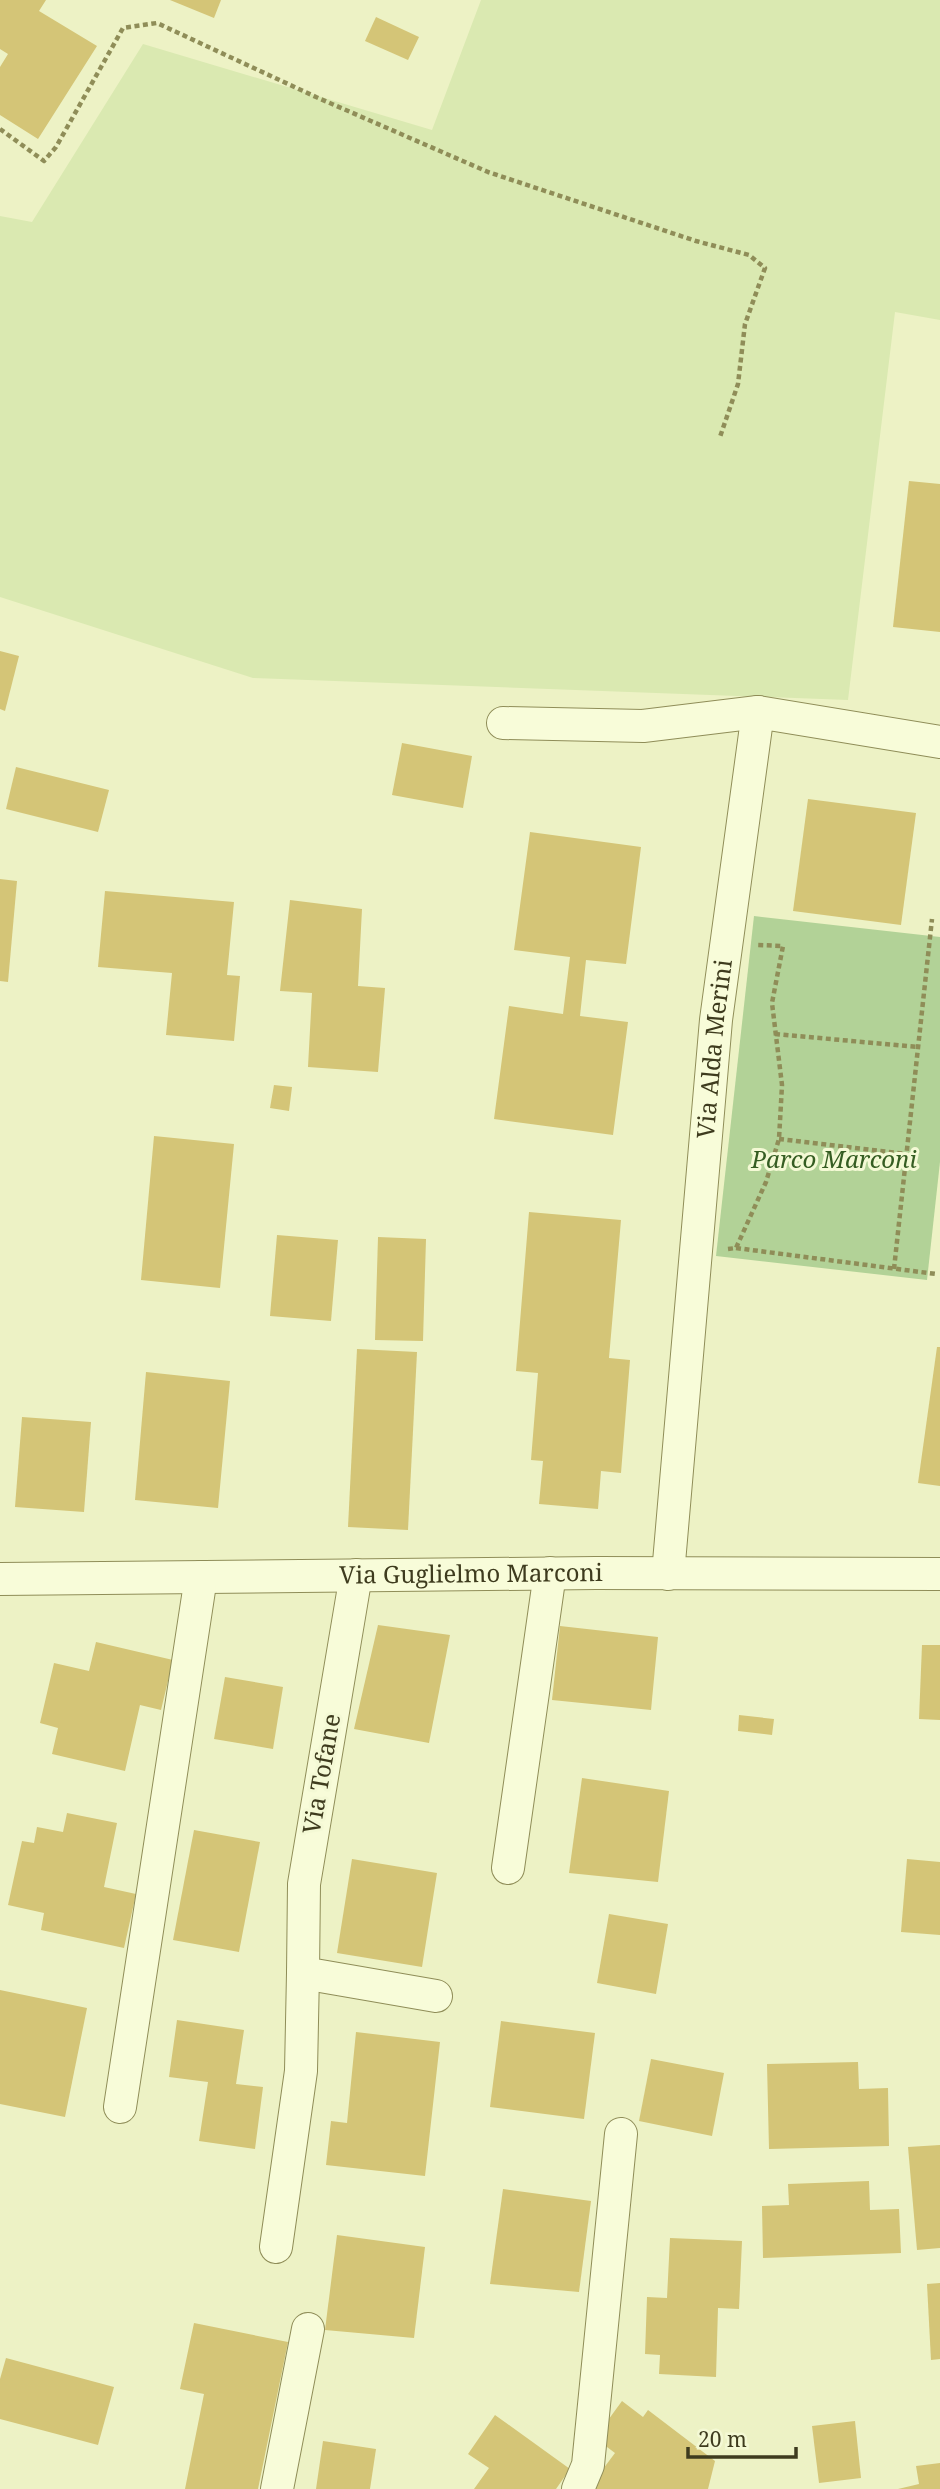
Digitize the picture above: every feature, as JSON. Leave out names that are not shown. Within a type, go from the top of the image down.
[{"type":"street","points":[[503,723],[643,726],[758,712],[940,742]]},
{"type":"street","name":"Via Alda Merini","points":[[668,1574],[716,1020],[758,712]]},
{"type":"street","points":[[508,1868],[551,1573]]},
{"type":"street","name":"Via Guglielmo Marconi","points":[[0,1579],[551,1573],[940,1574]]},
{"type":"street","name":"Via Tofane","points":[[276,2247],[301,2071],[304,1884],[356,1575]]},
{"type":"street","points":[[120,2107],[201,1577]]},
{"type":"street","points":[[303,1973],[436,1996]]},
{"type":"street","points":[[578,2489],[588,2465],[621,2134]]},
{"type":"street","points":[[277,2489],[308,2329]]},
{"type":"path","points":[[0,129],[44,161],[56,146],[123,28],[157,23],[316,97],[488,172],[696,241],[749,255],[765,268],[745,324],[738,384],[720,437]]},
{"type":"path","points":[[894,1269],[932,919]]},
{"type":"path","points":[[736,1248],[766,1182],[779,1139],[782,1085],[772,1003],[783,946],[754,945]]},
{"type":"path","points":[[775,1034],[918,1046]]},
{"type":"path","points":[[779,1139],[906,1154]]},
{"type":"path","points":[[724,1249],[736,1248],[936,1274]]},
{"type":"green space","points":[[481,0],[940,0],[940,320],[895,312],[848,700],[253,678],[0,597],[0,216],[32,222],[143,44],[432,130]]},
{"type":"green space","name":"Parco Marconi","points":[[754,916],[940,937],[940,1162],[927,1280],[716,1256]]},
{"type":"building","points":[[0,0],[46,0],[39,11],[97,46],[38,139],[0,115],[0,67],[8,54],[0,49]]},
{"type":"building","points":[[170,0],[221,0],[214,18]]},
{"type":"building","points":[[376,17],[419,37],[408,60],[365,41]]},
{"type":"building","points":[[909,481],[940,484],[940,632],[893,627]]},
{"type":"building","points":[[0,651],[19,656],[5,711],[0,709]]},
{"type":"building","points":[[402,743],[472,756],[463,808],[392,795]]},
{"type":"building","points":[[16,767],[109,790],[98,832],[6,809]]},
{"type":"building","points":[[808,799],[916,813],[901,925],[793,911]]},
{"type":"building","points":[[530,832],[641,847],[626,964],[586,960],[580,1016],[628,1022],[613,1135],[494,1119],[509,1006],[563,1014],[570,957],[514,950]]},
{"type":"building","points":[[0,879],[17,881],[8,982],[0,981]]},
{"type":"building","points":[[105,891],[234,902],[227,975],[240,976],[234,1041],[166,1035],[172,973],[98,967]]},
{"type":"building","points":[[290,900],[362,909],[358,986],[385,988],[378,1072],[308,1067],[312,993],[280,991]]},
{"type":"building","points":[[274,1085],[292,1087],[289,1111],[270,1108]]},
{"type":"building","points":[[154,1136],[234,1144],[220,1288],[141,1280]]},
{"type":"building","points":[[529,1212],[621,1220],[609,1358],[630,1360],[621,1473],[601,1471],[598,1509],[539,1504],[543,1461],[531,1460],[538,1373],[516,1371]]},
{"type":"building","points":[[277,1235],[338,1240],[331,1321],[270,1316]]},
{"type":"building","points":[[378,1237],[426,1239],[423,1341],[375,1340]]},
{"type":"building","points":[[937,1347],[940,1347],[940,1486],[918,1483]]},
{"type":"building","points":[[357,1349],[417,1352],[408,1530],[348,1527]]},
{"type":"building","points":[[146,1372],[230,1381],[218,1508],[135,1500]]},
{"type":"building","points":[[22,1417],[91,1422],[84,1512],[15,1507]]},
{"type":"building","points":[[378,1625],[450,1635],[429,1743],[354,1729]]},
{"type":"building","points":[[560,1626],[658,1637],[651,1710],[552,1700]]},
{"type":"building","points":[[96,1642],[173,1660],[161,1710],[140,1705],[125,1771],[52,1754],[58,1728],[40,1723],[54,1663],[89,1671]]},
{"type":"building","points":[[922,1645],[940,1645],[940,1720],[919,1719]]},
{"type":"building","points":[[225,1677],[283,1687],[273,1749],[214,1739]]},
{"type":"building","points":[[739,1715],[774,1719],[772,1735],[738,1731]]},
{"type":"building","points":[[582,1778],[669,1791],[658,1882],[569,1873]]},
{"type":"building","points":[[67,1813],[117,1823],[104,1887],[136,1894],[124,1948],[41,1930],[44,1913],[8,1905],[22,1841],[34,1843],[37,1827],[63,1832]]},
{"type":"building","points":[[194,1830],[260,1842],[239,1952],[173,1940]]},
{"type":"building","points":[[352,1859],[437,1873],[422,1967],[337,1953]]},
{"type":"building","points":[[907,1859],[940,1862],[940,1935],[901,1932]]},
{"type":"building","points":[[609,1914],[668,1924],[656,1994],[597,1983]]},
{"type":"building","points":[[0,1990],[87,2008],[65,2117],[0,2104]]},
{"type":"building","points":[[177,2020],[244,2030],[236,2084],[263,2087],[255,2149],[199,2141],[208,2082],[169,2077]]},
{"type":"building","points":[[501,2021],[595,2033],[584,2119],[490,2107]]},
{"type":"building","points":[[356,2032],[440,2042],[425,2176],[326,2165],[331,2121],[347,2123]]},
{"type":"building","points":[[651,2059],[724,2073],[712,2136],[639,2121]]},
{"type":"building","points":[[858,2062],[859,2089],[888,2088],[889,2146],[769,2149],[767,2064]]},
{"type":"building","points":[[940,2145],[940,2248],[917,2250],[908,2147]]},
{"type":"building","points":[[869,2181],[870,2210],[899,2209],[901,2253],[763,2258],[762,2206],[789,2205],[788,2184]]},
{"type":"building","points":[[503,2189],[591,2201],[579,2292],[490,2284]]},
{"type":"building","points":[[337,2235],[425,2247],[414,2338],[325,2330]]},
{"type":"building","points":[[670,2238],[742,2241],[739,2309],[718,2308],[716,2377],[659,2374],[660,2355],[645,2354],[647,2297],[667,2298]]},
{"type":"building","points":[[940,2283],[940,2359],[931,2360],[927,2284]]},
{"type":"building","points":[[194,2323],[288,2342],[258,2489],[185,2489],[204,2394],[180,2389]]},
{"type":"building","points":[[6,2358],[114,2387],[98,2445],[0,2419],[0,2379]]},
{"type":"building","points":[[622,2401],[643,2417],[648,2410],[715,2461],[708,2489],[588,2489],[615,2453],[595,2438]]},
{"type":"building","points":[[495,2415],[570,2469],[556,2489],[474,2489],[489,2468],[468,2454]]},
{"type":"building","points":[[855,2421],[861,2478],[819,2483],[812,2426]]},
{"type":"building","points":[[323,2441],[376,2449],[370,2489],[316,2489]]},
{"type":"building","points":[[940,2463],[940,2489],[898,2489],[919,2484],[916,2466]]}]
